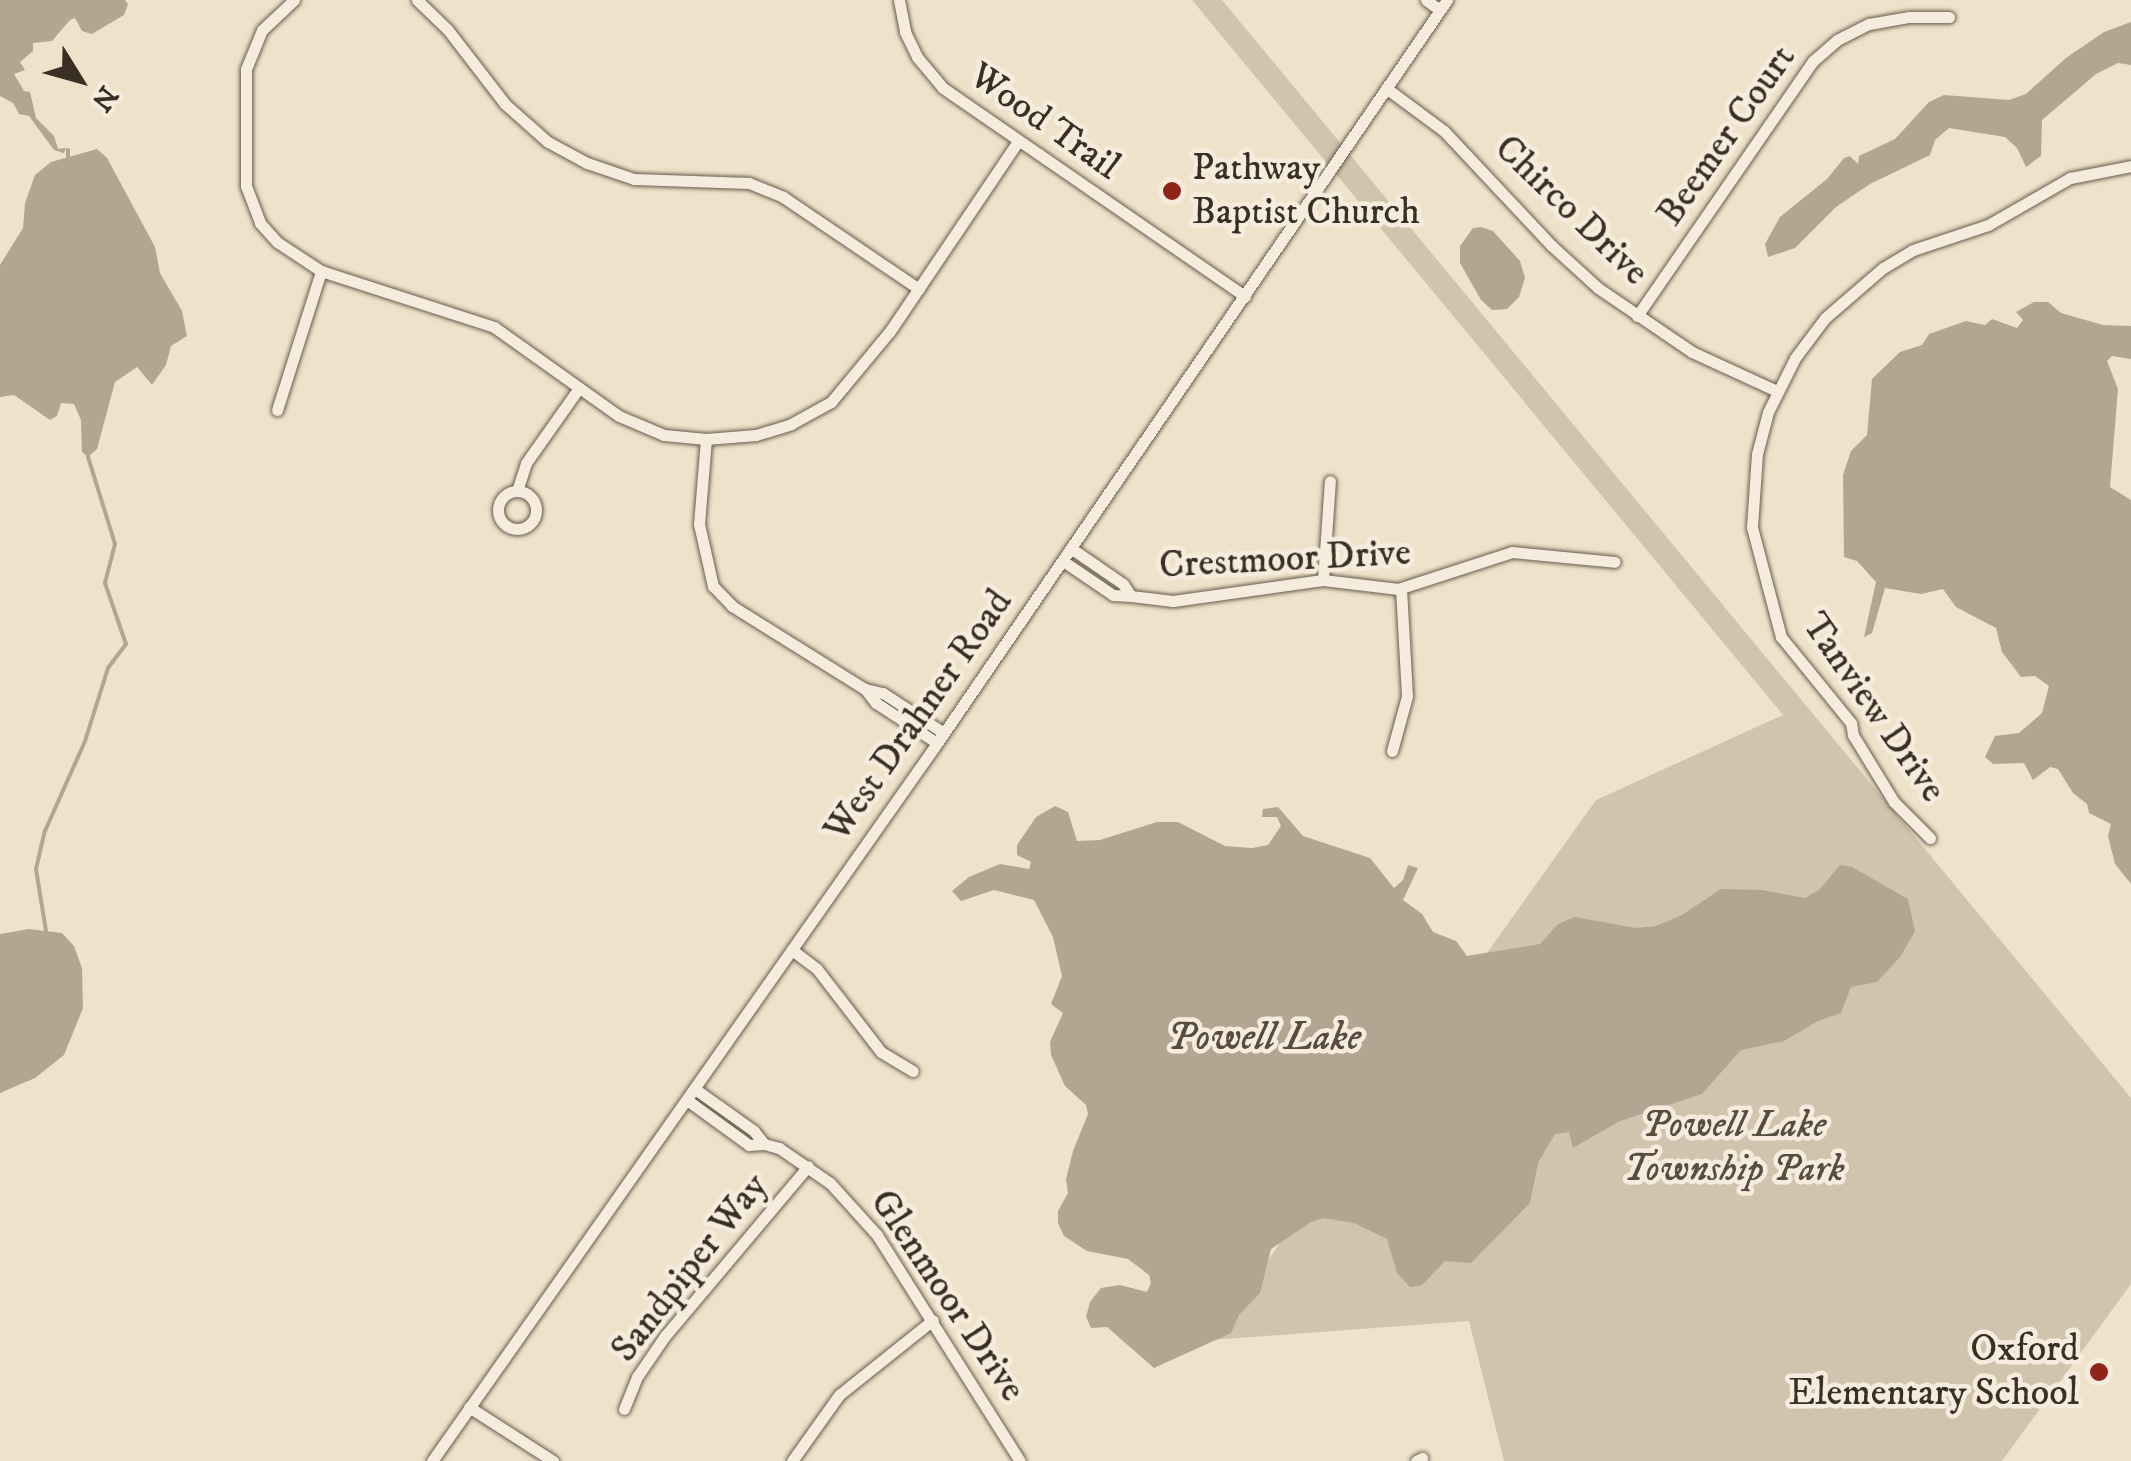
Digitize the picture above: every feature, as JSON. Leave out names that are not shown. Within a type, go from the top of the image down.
[{"type":"street","points":[[294,0],[262,30],[246,68],[246,186],[268,232],[321,271],[494,327],[619,416],[664,435],[706,439],[756,435],[791,424],[831,402],[857,376],[1018,141]]},
{"type":"street","points":[[417,0],[448,30],[505,104],[548,142],[587,163],[634,178],[749,183],[784,197],[919,288]]},
{"type":"street","name":"Wood Trail","points":[[899,0],[904,32],[928,74],[1018,141],[1245,296]]},
{"type":"street","points":[[1426,0],[1444,5]]},
{"type":"street","name":"West Drahner Road","points":[[432,1461],[941,738],[1444,5]]},
{"type":"street","name":"Beemer Court","points":[[1637,316],[1813,61],[1837,40],[1869,24],[1909,17],[1949,17]]},
{"type":"street","name":"Chirco Drive","points":[[1386,88],[1444,131],[1552,246],[1637,316],[1692,352],[1776,391]]},
{"type":"street","name":"Tanview Drive","points":[[1930,838],[1894,802],[1853,735],[1851,723],[1781,637],[1752,527],[1757,454],[1776,391],[1825,318],[1883,268],[1912,250],[1988,225],[2070,178],[2131,166]]},
{"type":"street","points":[[277,410],[321,271]]},
{"type":"street","points":[[517,491],[526,463],[579,388]]},
{"type":"street","points":[[706,439],[698,524],[712,586],[732,606],[830,672],[883,693],[941,738]]},
{"type":"street","points":[[1323,580],[1330,481]]},
{"type":"street","name":"Crestmoor Drive","points":[[1072,549],[1123,584],[1131,596]]},
{"type":"street","name":"Crestmoor Drive","points":[[1063,562],[1113,595],[1173,601],[1323,580],[1401,589],[1512,552],[1615,562]]},
{"type":"street","points":[[1392,751],[1407,696],[1401,589]]},
{"type":"street","points":[[792,950],[817,969],[881,1052],[913,1072]]},
{"type":"street","name":"Glenmoor Drive","points":[[691,1095],[749,1144],[779,1148],[841,1194],[877,1236],[1020,1461]]},
{"type":"street","name":"Sandpiper Way","points":[[624,1410],[637,1376],[665,1336],[808,1166]]},
{"type":"street","points":[[792,1461],[839,1394],[933,1320]]},
{"type":"street","points":[[469,1407],[554,1461]]},
{"type":"green space","name":"Powell Lake Township Park","points":[[1192,0],[1222,0],[2131,1098],[2131,1284],[2002,1461],[1504,1461],[1469,1321],[1211,1340],[1596,800],[1783,715]]},
{"type":"water","points":[[0,0],[125,0],[128,4],[124,15],[92,34],[82,31],[75,18],[70,20],[52,41],[33,43],[33,51],[20,62],[25,70],[14,74],[24,91],[30,92],[36,118],[54,136],[58,149],[66,148],[64,153],[54,150],[29,116],[19,114],[13,103],[0,96]]},
{"type":"water","points":[[2131,22],[2131,65],[2118,63],[2096,74],[2042,120],[2041,156],[2026,167],[2017,148],[2005,137],[1949,128],[1935,140],[1930,155],[1870,184],[1836,207],[1795,248],[1768,257],[1765,244],[1780,217],[1827,179],[1844,158],[1850,156],[1858,164],[1859,156],[1895,139],[1929,102],[1944,95],[2009,100],[2026,94],[2066,58],[2104,32]]},
{"type":"water","points":[[97,149],[107,158],[155,247],[160,273],[182,311],[187,336],[171,346],[166,365],[152,385],[137,367],[115,382],[97,449],[88,457],[82,452],[81,420],[74,404],[61,403],[57,416],[50,420],[14,395],[0,397],[0,265],[23,228],[25,203],[35,175],[51,162]]},
{"type":"water","points":[[1473,228],[1493,231],[1520,261],[1525,278],[1519,297],[1507,309],[1492,310],[1481,300],[1460,263],[1460,246]]},
{"type":"water","points":[[2034,302],[2048,302],[2061,313],[2103,325],[2131,326],[2131,359],[2112,356],[2107,361],[2118,389],[2110,487],[2131,500],[2131,884],[2115,864],[2108,836],[2111,824],[2089,813],[2087,804],[2073,793],[2058,769],[2050,767],[2033,780],[2024,763],[1993,764],[1985,757],[1995,736],[2019,733],[2042,713],[2049,686],[2035,676],[2021,677],[2002,652],[1996,628],[1956,607],[1943,589],[1921,594],[1885,588],[1872,633],[1864,637],[1876,582],[1857,561],[1844,557],[1843,475],[1851,451],[1867,435],[1872,379],[1900,352],[1922,345],[1929,334],[1966,321],[1985,325],[1992,319],[2017,328],[2023,320],[2016,312]]},
{"type":"water","name":"Powell Lake","points":[[1055,806],[1068,812],[1077,841],[1100,840],[1157,822],[1178,822],[1225,846],[1252,848],[1268,845],[1281,826],[1277,817],[1262,817],[1263,809],[1278,807],[1303,836],[1370,858],[1394,888],[1403,880],[1408,865],[1418,868],[1403,900],[1422,914],[1433,932],[1456,941],[1467,956],[1540,944],[1558,924],[1575,917],[1636,928],[1656,926],[1682,915],[1721,889],[1762,890],[1805,898],[1820,889],[1840,865],[1852,867],[1908,899],[1915,931],[1901,956],[1877,982],[1851,987],[1841,1013],[1784,1041],[1741,1050],[1702,1094],[1620,1121],[1573,1148],[1569,1132],[1555,1134],[1538,1163],[1530,1203],[1471,1263],[1445,1261],[1422,1285],[1410,1287],[1397,1273],[1387,1239],[1354,1223],[1324,1218],[1311,1222],[1271,1249],[1260,1293],[1239,1315],[1231,1333],[1154,1368],[1107,1327],[1091,1328],[1086,1317],[1090,1302],[1101,1288],[1120,1285],[1147,1292],[1149,1275],[1128,1259],[1087,1251],[1064,1236],[1058,1223],[1058,1211],[1068,1193],[1066,1179],[1073,1151],[1088,1114],[1086,1105],[1065,1086],[1051,1055],[1050,1042],[1063,1013],[1051,1004],[1062,976],[1053,937],[1034,900],[994,890],[961,901],[952,891],[969,877],[1000,864],[1029,869],[1031,862],[1017,855],[1017,845],[1036,817]]},
{"type":"water","points":[[29,929],[62,933],[74,946],[82,968],[83,1008],[64,1055],[35,1078],[0,1093],[0,934]]},
{"type":"waterway","points":[[68,150],[68,158]]},
{"type":"waterway","points":[[46,931],[36,869],[45,831],[85,741],[108,668],[126,644],[105,583],[115,544],[88,457]]},
{"type":"place","name":"Pathway Baptist Church","points":[[1172,191]]},
{"type":"place","name":"Oxford Elementary School","points":[[2099,1372]]}]
